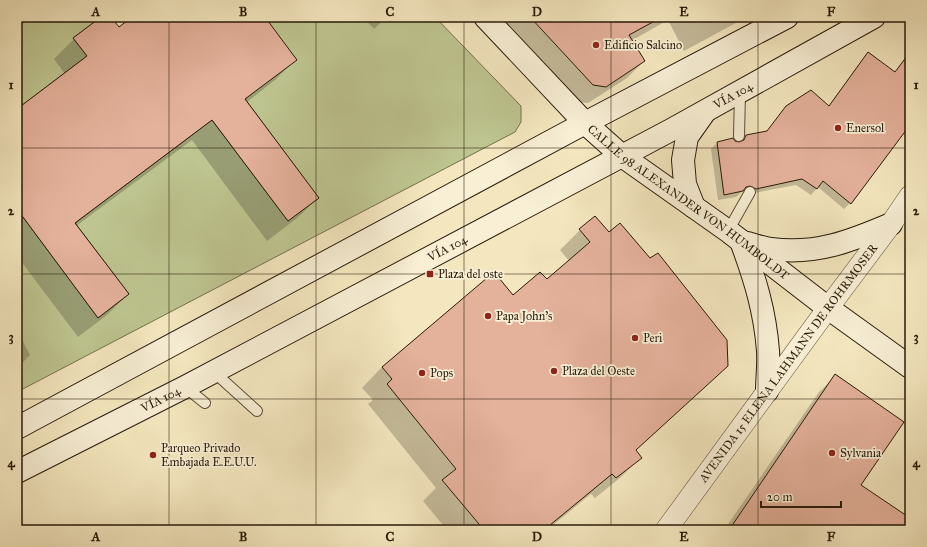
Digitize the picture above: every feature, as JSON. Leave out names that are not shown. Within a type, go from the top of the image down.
[{"type":"main road","name":"CALLE 98 ALEXANDER VON HUMBOLDT","points":[[485,17],[585,123],[622,156],[694,206],[828,308],[910,367]]},
{"type":"main road","points":[[17,428],[585,123],[787,17]]},
{"type":"main road","name":"VÍA 104","points":[[17,472],[214,372],[622,156],[874,17]]},
{"type":"main road","points":[[694,206],[686,184],[683,160],[687,137],[705,110]]},
{"type":"main road","points":[[734,236],[771,249],[802,250],[832,246],[861,237],[891,224]]},
{"type":"main road","points":[[734,236],[755,278],[764,315],[768,352],[767,391]]},
{"type":"street","name":"AVENIDA 15 ELENA LAHMANN DE ROHRMOSER","points":[[666,530],[910,196]]},
{"type":"lane","points":[[739,136],[740,92]]},
{"type":"lane","points":[[734,236],[750,192]]},
{"type":"lane","points":[[214,372],[257,411]]},
{"type":"lane","points":[[185,387],[205,403]]},
{"type":"green space","points":[[17,17],[101,17],[73,38],[87,56],[17,109]]},
{"type":"green space","points":[[265,17],[435,17],[521,106],[521,122],[515,132],[17,392],[17,209],[98,318],[129,294],[75,223],[212,120],[288,221],[319,198],[245,99]]},
{"type":"building","points":[[101,17],[111,17],[119,27],[132,17],[265,17],[297,60],[245,99],[319,198],[288,221],[212,120],[75,223],[129,294],[98,318],[17,209],[17,109],[87,56],[73,38]]},
{"type":"building","name":"Edificio Salcino","points":[[530,17],[662,17],[629,35],[645,61],[606,87],[593,85]]},
{"type":"building","name":"Enersol","points":[[868,52],[895,72],[910,52],[910,125],[851,204],[823,181],[817,189],[802,179],[756,189],[750,186],[746,187],[743,191],[724,195],[717,142],[733,138],[735,141],[739,142],[744,140],[746,135],[767,131],[786,106],[811,90],[829,106]]},
{"type":"building","name":"Plaza del Oeste","points":[[595,216],[609,232],[620,223],[650,258],[658,253],[727,340],[728,366],[636,450],[642,458],[616,478],[612,474],[544,530],[484,530],[442,480],[456,469],[387,384],[392,379],[382,367],[494,272],[513,295],[540,272],[547,279],[590,242],[579,229]]},
{"type":"building","name":"Sylvania","points":[[835,374],[904,422],[861,485],[910,518],[910,530],[729,530]]},
{"type":"place","name":"Edificio Salcino","points":[[596,45]]},
{"type":"place","name":"Enersol","points":[[838,128]]},
{"type":"place","name":"Plaza del oste","points":[[430,274]]},
{"type":"place","name":"Papa John's","points":[[488,316]]},
{"type":"place","name":"Peri","points":[[635,338]]},
{"type":"place","name":"Plaza del Oeste","points":[[554,371]]},
{"type":"place","name":"Pops","points":[[422,373]]},
{"type":"place","name":"Sylvania","points":[[832,453]]},
{"type":"place","name":"Parqueo Privado Embajada E.E.U.U.","points":[[153,455]]}]
